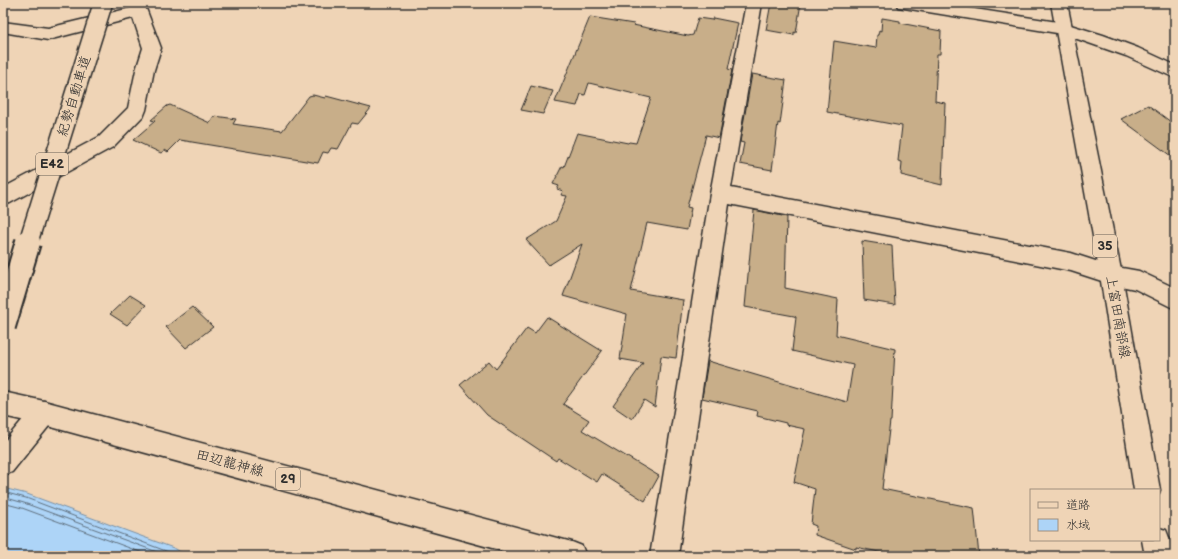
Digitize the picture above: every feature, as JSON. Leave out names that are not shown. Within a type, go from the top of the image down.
[{"type":"main road","name":"紀勢自動車道","points":[[3,326],[14,286],[103,3]]},
{"type":"main road","points":[[664,556],[720,194],[754,3]]},
{"type":"main road","points":[[904,3],[1064,29],[1132,52],[1175,72]]},
{"type":"main road","name":"上富田南部線","points":[[1059,3],[1111,275],[1147,489]]},
{"type":"main road","points":[[3,27],[48,34],[140,11],[152,48],[145,70],[137,110],[106,142],[3,197]]},
{"type":"main road","points":[[720,194],[1071,262],[1111,275],[1139,280],[1175,300]]},
{"type":"main road","name":"田辺龍神線","points":[[3,404],[44,413],[572,556]]},
{"type":"main road","points":[[3,463],[44,413]]},
{"type":"main road","points":[[1156,541],[1159,556]]},
{"type":"water","points":[[3,488],[27,494],[176,549],[186,556],[3,556]]},
{"type":"building","points":[[771,3],[801,3],[796,33],[794,32],[794,35],[766,30]]},
{"type":"building","points":[[590,17],[634,24],[633,25],[688,36],[693,35],[698,18],[712,20],[713,18],[738,23],[728,69],[732,70],[719,138],[706,135],[687,207],[691,208],[687,230],[647,223],[631,291],[683,300],[676,358],[661,356],[655,407],[644,400],[632,419],[613,406],[643,363],[620,359],[627,314],[563,296],[582,244],[549,265],[526,240],[556,221],[567,196],[561,195],[563,191],[557,189],[559,186],[553,184],[562,166],[564,167],[577,133],[628,143],[636,143],[651,98],[589,83],[585,95],[581,94],[577,106],[555,102]]},
{"type":"building","points":[[882,18],[941,31],[940,54],[937,54],[935,101],[945,103],[942,185],[901,175],[902,162],[898,161],[902,126],[827,112],[834,41],[876,48],[877,35],[879,30],[881,31]]},
{"type":"building","points":[[752,74],[786,80],[780,124],[778,123],[772,170],[740,164],[744,143],[740,142]]},
{"type":"building","points":[[531,86],[553,91],[543,114],[521,110]]},
{"type":"building","points":[[313,95],[325,98],[326,96],[371,108],[358,124],[352,123],[338,149],[331,148],[328,153],[323,152],[318,163],[180,140],[168,152],[165,150],[161,153],[133,140],[155,121],[151,120],[170,105],[210,123],[215,116],[236,119],[233,124],[282,131],[309,96]]},
{"type":"building","points":[[1148,105],[1175,125],[1175,159],[1121,119]]},
{"type":"building","points":[[754,210],[787,217],[785,288],[838,299],[836,335],[895,349],[891,421],[882,489],[974,508],[979,556],[897,556],[856,547],[856,549],[815,535],[816,526],[811,524],[815,489],[794,482],[805,429],[757,416],[758,411],[702,398],[708,361],[847,402],[853,365],[792,351],[796,317],[745,307]]},
{"type":"building","points":[[862,241],[892,246],[895,305],[864,300]]},
{"type":"building","points":[[130,295],[146,305],[127,325],[110,314]]},
{"type":"building","points":[[192,307],[213,327],[186,348],[166,327]]},
{"type":"building","points":[[547,317],[602,351],[563,404],[589,420],[582,430],[659,476],[645,501],[602,474],[597,482],[558,458],[556,461],[487,415],[460,385],[489,361],[496,369],[527,328],[535,333]]}]
